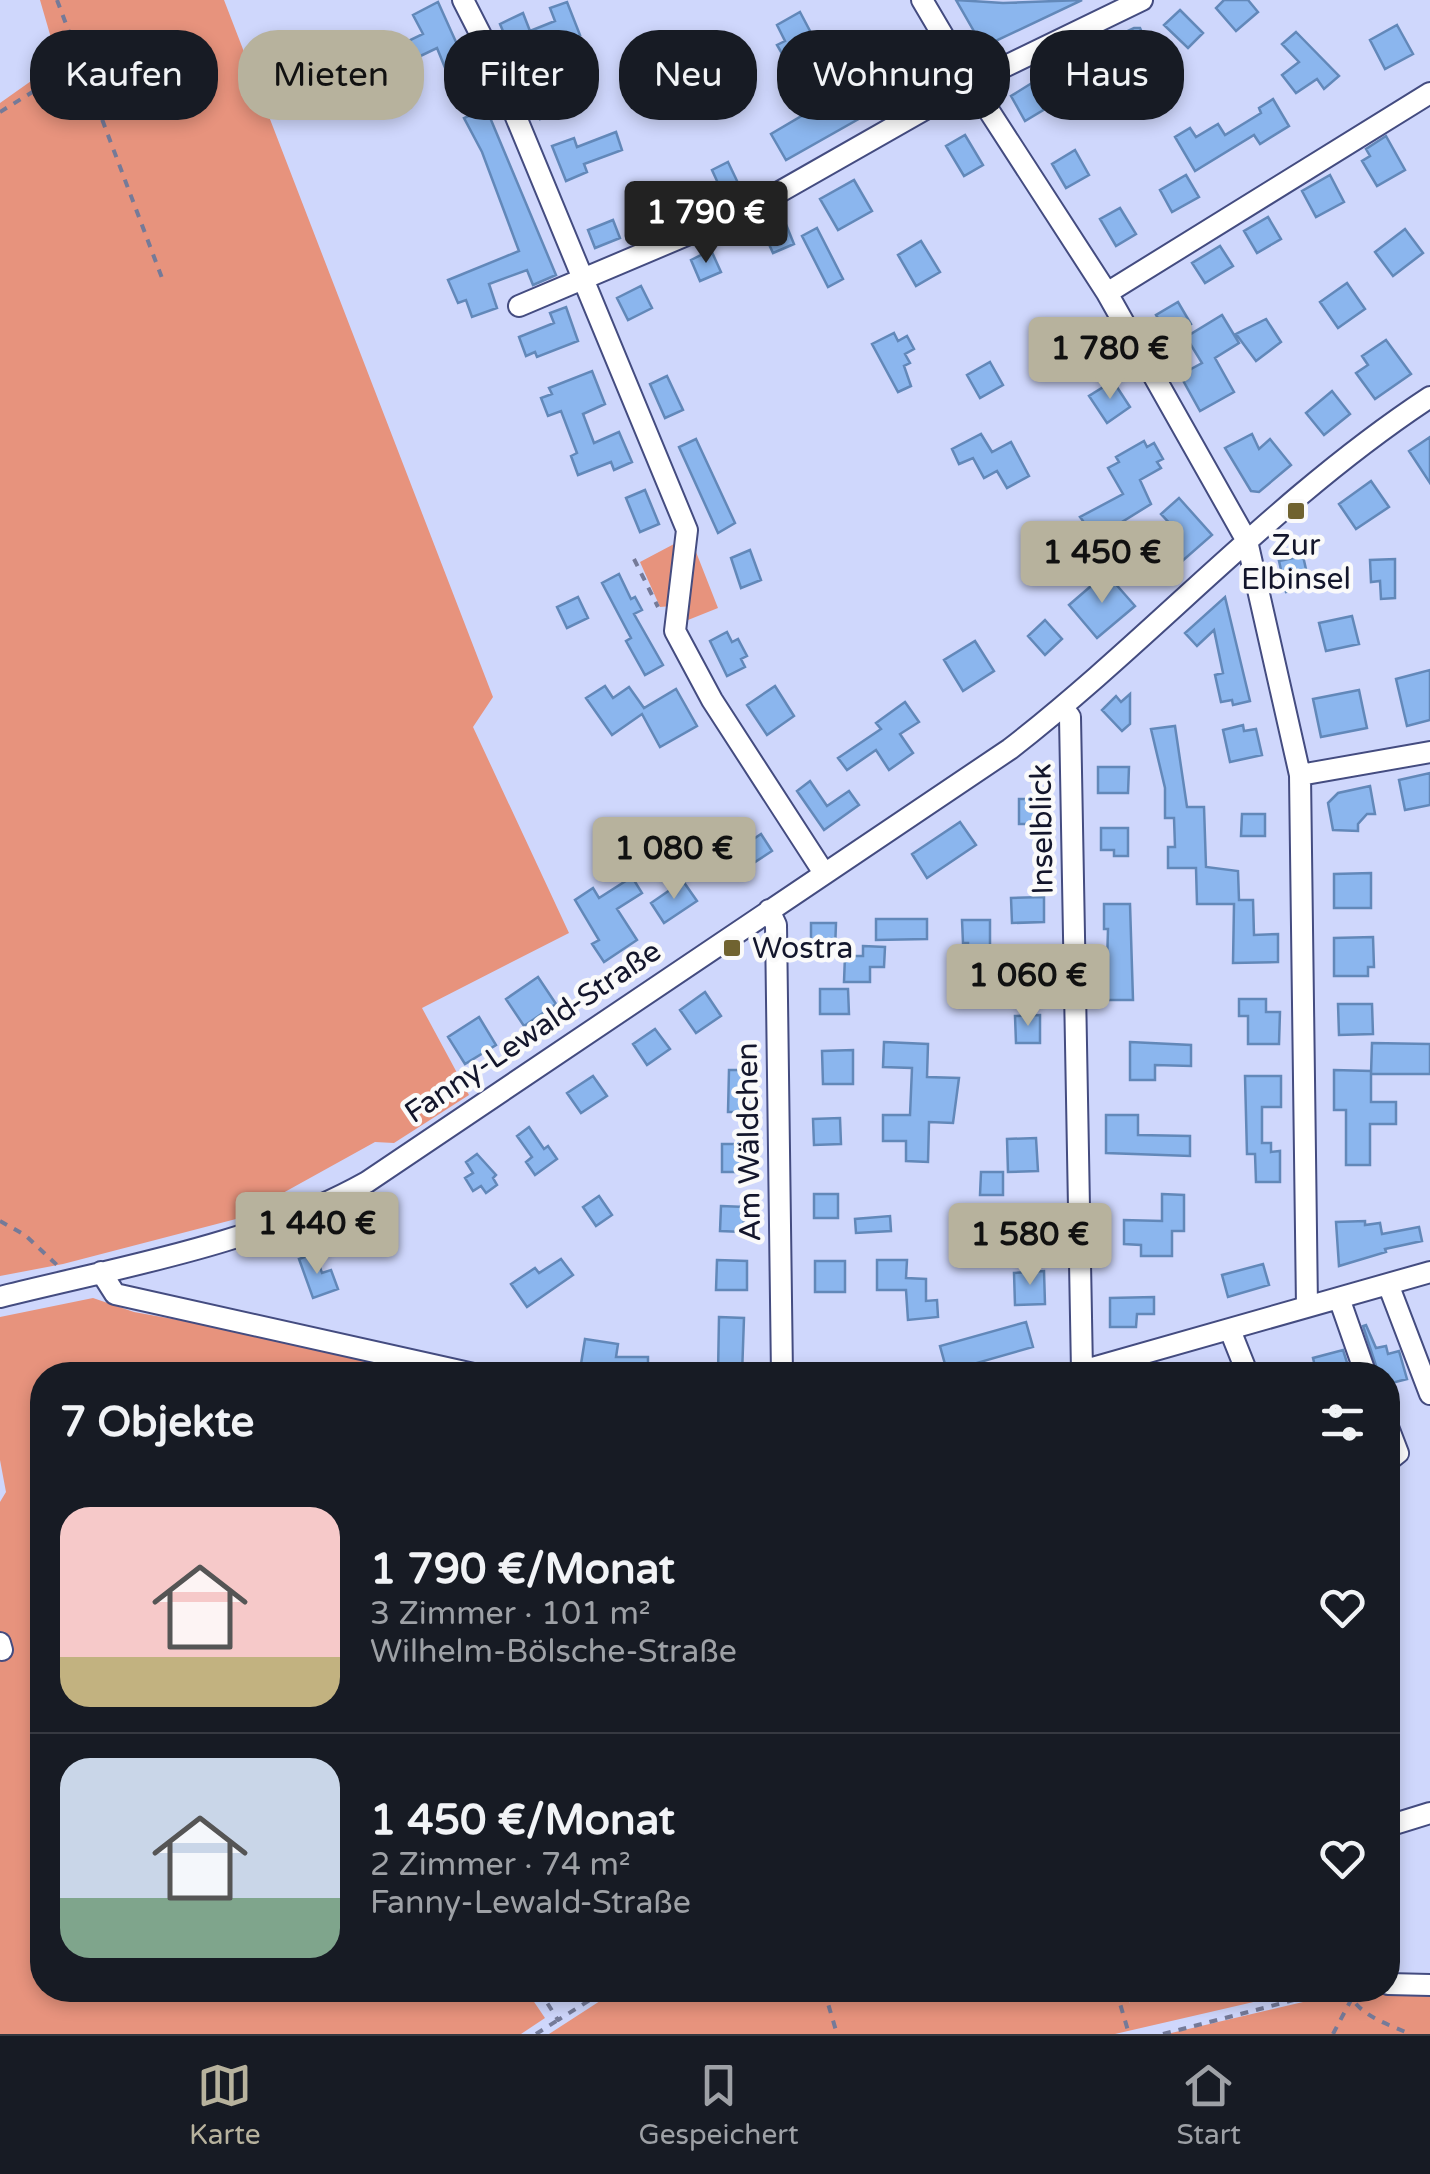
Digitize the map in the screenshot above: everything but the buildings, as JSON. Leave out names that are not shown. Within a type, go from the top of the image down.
[{"type":"street","points":[[463,0],[487,47],[687,530],[675,631],[712,700],[824,873]]},
{"type":"street","points":[[922,0],[940,30]]},
{"type":"street","points":[[1010,64],[1142,0]]},
{"type":"street","points":[[1107,293],[1430,93]]},
{"type":"street","points":[[519,306],[753,207],[906,120]]},
{"type":"street","points":[[995,120],[1107,293],[1248,541],[1300,775],[1306,1307]]},
{"type":"street","name":"Fanny-Lewald-Straße","points":[[0,1297],[257,1232],[318,1209],[366,1182],[1010,749],[1063,708],[1248,541],[1375,434],[1430,398]]},
{"type":"street","name":"Inselblick","points":[[1063,708],[1070,718],[1076,1362]]},
{"type":"street","points":[[1300,775],[1430,752]]},
{"type":"street","name":"Am Wäldchen","points":[[769,910],[776,926],[782,1362]]},
{"type":"street","points":[[101,1272],[115,1294],[420,1362]]},
{"type":"street","points":[[1145,1362],[1230,1330],[1430,1272]]},
{"type":"street","points":[[1388,1284],[1430,1394]]},
{"type":"street","points":[[1339,1298],[1361,1362]]},
{"type":"street","points":[[1230,1330],[1243,1362]]},
{"type":"street","points":[[1400,1822],[1430,1813]]},
{"type":"street","points":[[1400,1984],[1430,1985]]},
{"type":"path","points":[[57,0],[67,30]]},
{"type":"path","points":[[0,112],[30,94]]},
{"type":"path","points":[[100,120],[162,278]]},
{"type":"path","points":[[634,558],[658,607]]},
{"type":"path","points":[[0,1221],[26,1235],[71,1279]]},
{"type":"path","points":[[547,2002],[558,2020]]},
{"type":"path","points":[[536,2034],[587,2002]]},
{"type":"path","points":[[828,2002],[838,2034]]},
{"type":"path","points":[[1120,2002],[1129,2034]]},
{"type":"path","points":[[1162,2034],[1286,2002]]},
{"type":"path","points":[[1333,2034],[1350,2002]]},
{"type":"path","points":[[1353,2002],[1365,2013],[1410,2034]]},
{"type":"shaded area","points":[[40,0],[224,0],[238,36],[238,120],[270,120],[493,697],[473,727],[569,933],[422,1008],[469,1095],[394,1143],[375,1142],[236,1219],[63,1264],[0,1276],[0,103],[30,82],[30,120],[218,120],[218,30],[49,30]]},
{"type":"shaded area","points":[[674,544],[679,546],[672,606],[660,607],[640,562]]},
{"type":"shaded area","points":[[696,552],[718,608],[683,622],[691,554]]},
{"type":"shaded area","points":[[93,1298],[134,1312],[312,1344],[381,1362],[30,1362],[30,2002],[534,2002],[545,2018],[521,2034],[0,2034],[0,1502],[6,1492],[0,1460],[0,1317]]},
{"type":"shaded area","points":[[1430,1985],[1430,2034],[1167,2034],[1303,2002],[1400,2002],[1400,1987]]},
{"type":"shaded area","points":[[598,2002],[1254,2002],[1115,2034],[549,2034]]},
{"type":"place","name":"Zur Elbinsel","points":[[1296,511]]},
{"type":"place","name":"Wostra","points":[[732,948]]}]
